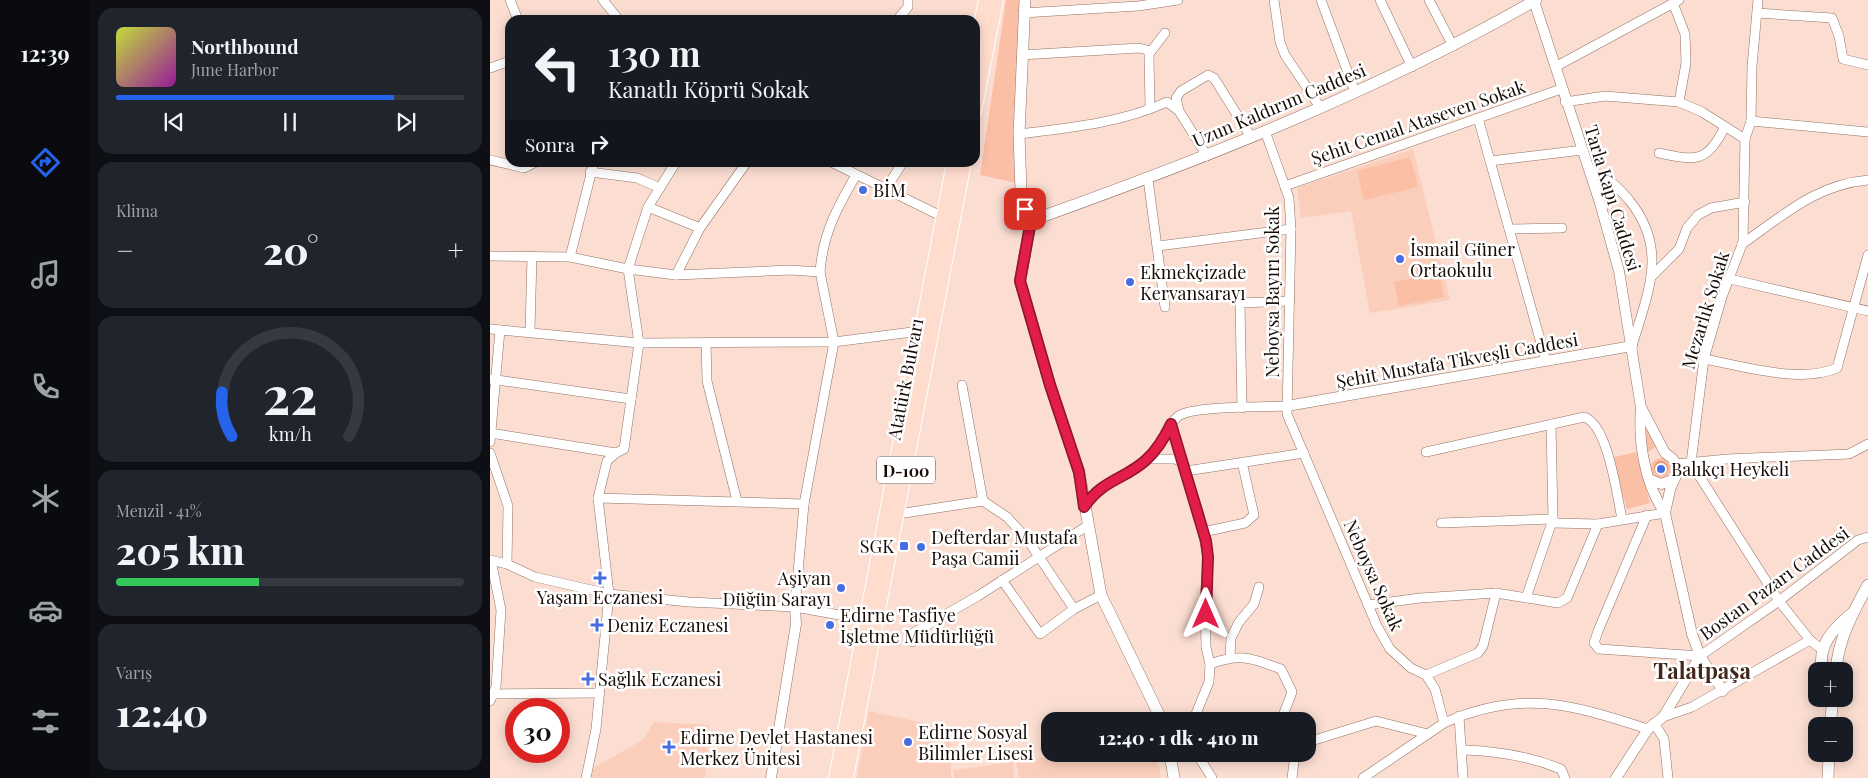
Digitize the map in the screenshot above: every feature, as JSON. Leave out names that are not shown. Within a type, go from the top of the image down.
[{"type":"main road","points":[[980,21],[984,0]]},
{"type":"main road","points":[[980,87],[997,0]]},
{"type":"main road","points":[[1025,0],[1021,55],[1019,134],[1021,191],[1030,226],[1020,281],[1050,385],[1079,472],[1087,526],[1101,595],[1158,712]]},
{"type":"main road","name":"Uzun Kaldırım Caddesi","points":[[1030,226],[1041,217],[1207,156],[1412,67],[1534,0]]},
{"type":"main road","name":"Atatürk Bulvarı","points":[[835,778],[867,620],[952,167]]},
{"type":"main road","name":"Atatürk Bulvarı","points":[[847,778],[964,167]]},
{"type":"main road","points":[[1837,662],[1852,613],[1868,585]]},
{"type":"main road","points":[[1821,662],[1821,654],[1842,622],[1852,613]]},
{"type":"main road","points":[[1821,654],[1831,646],[1837,662]]},
{"type":"main road","points":[[1821,654],[1826,662]]},
{"type":"main road","points":[[1171,762],[1174,778]]},
{"type":"main road","points":[[1828,778],[1829,762]]},
{"type":"street","points":[[901,15],[908,7],[908,0]]},
{"type":"street","points":[[1023,13],[1138,6],[1178,0]]},
{"type":"street","points":[[1274,0],[1280,42],[1285,55],[1320,107]]},
{"type":"street","points":[[1321,0],[1355,92]]},
{"type":"street","points":[[1380,0],[1412,67]]},
{"type":"street","points":[[1430,0],[1453,46]]},
{"type":"street","name":"Tarla Kapı Caddesi","points":[[1534,0],[1565,102],[1590,171],[1619,271],[1641,408],[1640,420],[1645,464],[1659,504],[1665,513],[1692,634],[1700,656]]},
{"type":"street","name":"Mezarlık Sokak","points":[[1691,463],[1704,358],[1742,244],[1745,202],[1745,139],[1751,121],[1752,66],[1758,0]]},
{"type":"street","points":[[511,1],[516,15]]},
{"type":"street","points":[[608,1],[614,15]]},
{"type":"street","points":[[1555,67],[1676,2],[1685,34],[1686,63],[1679,102]]},
{"type":"street","points":[[1757,13],[1832,18],[1839,36],[1843,59],[1868,65]]},
{"type":"street","points":[[1150,110],[1149,54],[1165,33]]},
{"type":"street","points":[[1021,55],[1139,48],[1151,51]]},
{"type":"street","points":[[490,68],[505,62]]},
{"type":"street","points":[[1207,156],[1179,111],[1176,98],[1181,91],[1208,75],[1214,78],[1251,137]]},
{"type":"street","name":"Şehit Cemal Ataseven Sokak","points":[[1285,186],[1562,89]]},
{"type":"street","points":[[1565,102],[1605,96],[1679,102],[1702,112],[1745,139]]},
{"type":"street","points":[[1019,134],[1079,126],[1150,110],[1167,102],[1179,111]]},
{"type":"street","points":[[1478,118],[1546,361]]},
{"type":"street","points":[[1751,121],[1868,132]]},
{"type":"street","points":[[1659,153],[1696,158],[1709,152],[1714,147],[1725,127]]},
{"type":"street","name":"Neboysa Bayırı Sokak","points":[[1265,131],[1289,198],[1291,229],[1287,414],[1304,453]]},
{"type":"street","points":[[1490,161],[1583,150]]},
{"type":"street","points":[[490,160],[505,164]]},
{"type":"street","points":[[570,257],[592,167]]},
{"type":"street","points":[[586,778],[590,764],[600,693],[610,594],[598,498],[608,460],[624,449],[639,343],[628,269],[648,207],[673,167]]},
{"type":"street","points":[[676,275],[700,228],[743,167]]},
{"type":"street","points":[[841,167],[885,190],[943,216]]},
{"type":"street","points":[[885,190],[900,167]]},
{"type":"street","points":[[1590,171],[1602,174],[1617,186],[1642,220],[1653,255],[1651,277],[1632,346]]},
{"type":"street","points":[[590,172],[637,178],[660,188]]},
{"type":"street","points":[[771,778],[796,624],[795,607],[804,504],[834,342],[820,272],[822,251],[830,222],[856,175]]},
{"type":"street","points":[[1148,179],[1165,307]]},
{"type":"street","points":[[1742,244],[1787,210],[1814,194],[1834,186],[1868,180]]},
{"type":"street","points":[[1651,277],[1679,249],[1687,228],[1698,216],[1712,208],[1745,202]]},
{"type":"street","points":[[648,207],[700,228]]},
{"type":"street","points":[[1509,229],[1562,228]]},
{"type":"street","points":[[1158,246],[1291,229]]},
{"type":"street","points":[[1704,358],[1787,374],[1830,371],[1837,368],[1868,255]]},
{"type":"street","points":[[490,256],[570,257],[628,269],[676,275],[790,270],[820,272]]},
{"type":"street","points":[[530,331],[532,256]]},
{"type":"street","points":[[1730,279],[1854,306],[1868,311]]},
{"type":"street","points":[[1242,408],[1240,304],[1290,301]]},
{"type":"street","points":[[490,329],[530,331],[639,343],[834,342],[920,331]]},
{"type":"street","points":[[500,330],[493,379],[490,436],[616,453]]},
{"type":"street","points":[[706,342],[707,380],[737,501]]},
{"type":"street","name":"Şehit Mustafa Tikveşli Caddesi","points":[[1287,406],[1632,346]]},
{"type":"street","points":[[493,379],[631,399]]},
{"type":"street","points":[[962,385],[983,501]]},
{"type":"street","points":[[1084,507],[1094,493],[1108,482],[1146,460],[1164,440],[1171,424],[1180,415],[1205,410],[1287,406]]},
{"type":"street","name":"Tarla Kapı Caddesi","points":[[1641,408],[1665,453],[1674,459],[1676,464],[1675,479],[1665,513]]},
{"type":"street","points":[[1426,452],[1584,417],[1591,419],[1596,425],[1604,444],[1622,519]]},
{"type":"street","points":[[1171,424],[1203,532],[1208,557],[1205,598],[1206,647],[1210,664],[1210,682],[1197,712]]},
{"type":"street","points":[[1526,598],[1552,521],[1551,424]]},
{"type":"street","points":[[1676,464],[1727,459],[1849,454],[1868,444]]},
{"type":"street","points":[[490,453],[508,506],[507,564]]},
{"type":"street","points":[[1146,460],[1175,459],[1184,467],[1242,462],[1304,453]]},
{"type":"street","name":"Neboysa Sokak","points":[[1304,453],[1377,626],[1390,649],[1410,668],[1426,675]]},
{"type":"street","points":[[1645,464],[1652,454],[1665,453]]},
{"type":"street","points":[[1203,532],[1245,523],[1254,515],[1242,462]]},
{"type":"street","points":[[1691,463],[1779,602],[1821,654]]},
{"type":"street","points":[[1649,478],[1661,484],[1675,479]]},
{"type":"street","points":[[598,498],[804,504]]},
{"type":"street","points":[[898,514],[983,501],[1007,517],[1027,539],[1074,609]]},
{"type":"street","points":[[1441,523],[1552,521],[1598,524],[1665,513]]},
{"type":"street","points":[[1647,516],[1594,643],[1599,649],[1700,656]]},
{"type":"street","points":[[1368,605],[1420,598],[1496,593],[1558,603],[1567,598],[1598,524]]},
{"type":"street","points":[[912,642],[916,632],[1087,526]]},
{"type":"street","name":"Bostan Pazarı Caddesi","points":[[1616,778],[1651,726],[1663,717],[1700,656],[1779,602],[1858,540],[1868,537]]},
{"type":"street","points":[[600,693],[492,697],[496,687],[501,610],[490,560],[507,564],[535,577],[610,594],[689,602],[795,607],[867,620]]},
{"type":"street","points":[[1002,580],[1040,634],[1074,609],[1101,595]]},
{"type":"street","points":[[1230,658],[1231,638],[1239,622],[1254,604],[1259,587]]},
{"type":"street","points":[[1444,723],[1435,689],[1426,675],[1478,652],[1483,646],[1496,593]]},
{"type":"street","points":[[1663,717],[1692,708],[1810,640]]},
{"type":"street","name":"Bostan Pazarı Caddesi","points":[[1700,656],[1723,691]]},
{"type":"street","points":[[1210,664],[1230,658],[1250,658],[1281,669],[1292,692],[1284,712]]},
{"type":"street","points":[[1364,778],[1444,723],[1459,716],[1506,704],[1545,702],[1585,709],[1651,726],[1664,739],[1668,778]]},
{"type":"street","points":[[1459,716],[1464,778]]},
{"type":"street","points":[[1316,740],[1376,721],[1428,734]]},
{"type":"street","points":[[1463,750],[1495,751],[1526,756],[1561,769],[1565,778]]},
{"type":"street","points":[[1202,762],[1212,778]]},
{"type":"street","points":[[1292,778],[1294,762]]},
{"type":"shaded area","points":[[1006,0],[1021,0],[1017,183],[980,175]]},
{"type":"shaded area","name":"İsmail Güner Ortaokulu","points":[[1413,149],[1450,300],[1370,313],[1351,211],[1301,218],[1297,188]]},
{"type":"shaded area","points":[[1410,157],[1418,187],[1364,200],[1357,171]]},
{"type":"shaded area","points":[[1439,273],[1444,297],[1399,306],[1394,282]]},
{"type":"shaded area","points":[[1644,422],[1656,447],[1648,452]]},
{"type":"shaded area","points":[[1636,452],[1650,503],[1627,509],[1611,458]]},
{"type":"shaded area","points":[[1657,458],[1665,458],[1671,464],[1671,472],[1665,478],[1657,478],[1651,472],[1651,464]]},
{"type":"shaded area","points":[[1661,461],[1666,463],[1668,468],[1666,473],[1661,475],[1656,473],[1654,468],[1656,463]]},
{"type":"shaded area","name":"Edirne Sosyal Bilimler Lisesi","points":[[869,711],[951,729],[951,778],[857,778]]},
{"type":"shaded area","name":"Edirne Devlet Hastanesi Merkez Ünitesi","points":[[654,722],[709,725],[705,778],[591,778],[594,768],[644,739]]},
{"type":"shaded area","points":[[1041,758],[1041,762],[1158,762],[1161,778],[1019,778],[1016,761]]},
{"type":"shaded area","points":[[1013,762],[1014,778],[954,778],[954,770]]},
{"type":"place","name":"BİM","points":[[863,190]]},
{"type":"place","name":"İsmail Güner Ortaokulu","points":[[1400,259]]},
{"type":"place","name":"Ekmekçizade Kervansarayı","points":[[1130,282]]},
{"type":"place","name":"Balıkçı Heykeli","points":[[1661,469]]},
{"type":"place","name":"SGK","points":[[904,546]]},
{"type":"place","name":"Defterdar Mustafa Paşa Camii","points":[[921,547]]},
{"type":"place","name":"Yaşam Eczanesi","points":[[600,578]]},
{"type":"place","name":"Aşiyan Düğün Sarayı","points":[[841,588]]},
{"type":"place","name":"Deniz Eczanesi","points":[[597,625]]},
{"type":"place","name":"Edirne Tasfiye İşletme Müdürlüğü","points":[[830,625]]},
{"type":"place","name":"Sağlık Eczanesi","points":[[588,679]]},
{"type":"place","name":"Edirne Sosyal Bilimler Lisesi","points":[[908,742]]},
{"type":"place","name":"Edirne Devlet Hastanesi Merkez Ünitesi","points":[[669,747]]},
{"type":"district","name":"Talatpaşa","points":[[1702,670]]},
{"type":"route","points":[[1025,209],[1030,226],[1020,281],[1050,385],[1079,472],[1084,507],[1094,493],[1108,482],[1129,472],[1146,460],[1164,440],[1171,424],[1206,541],[1208,557],[1205,598],[1206,614]]}]
